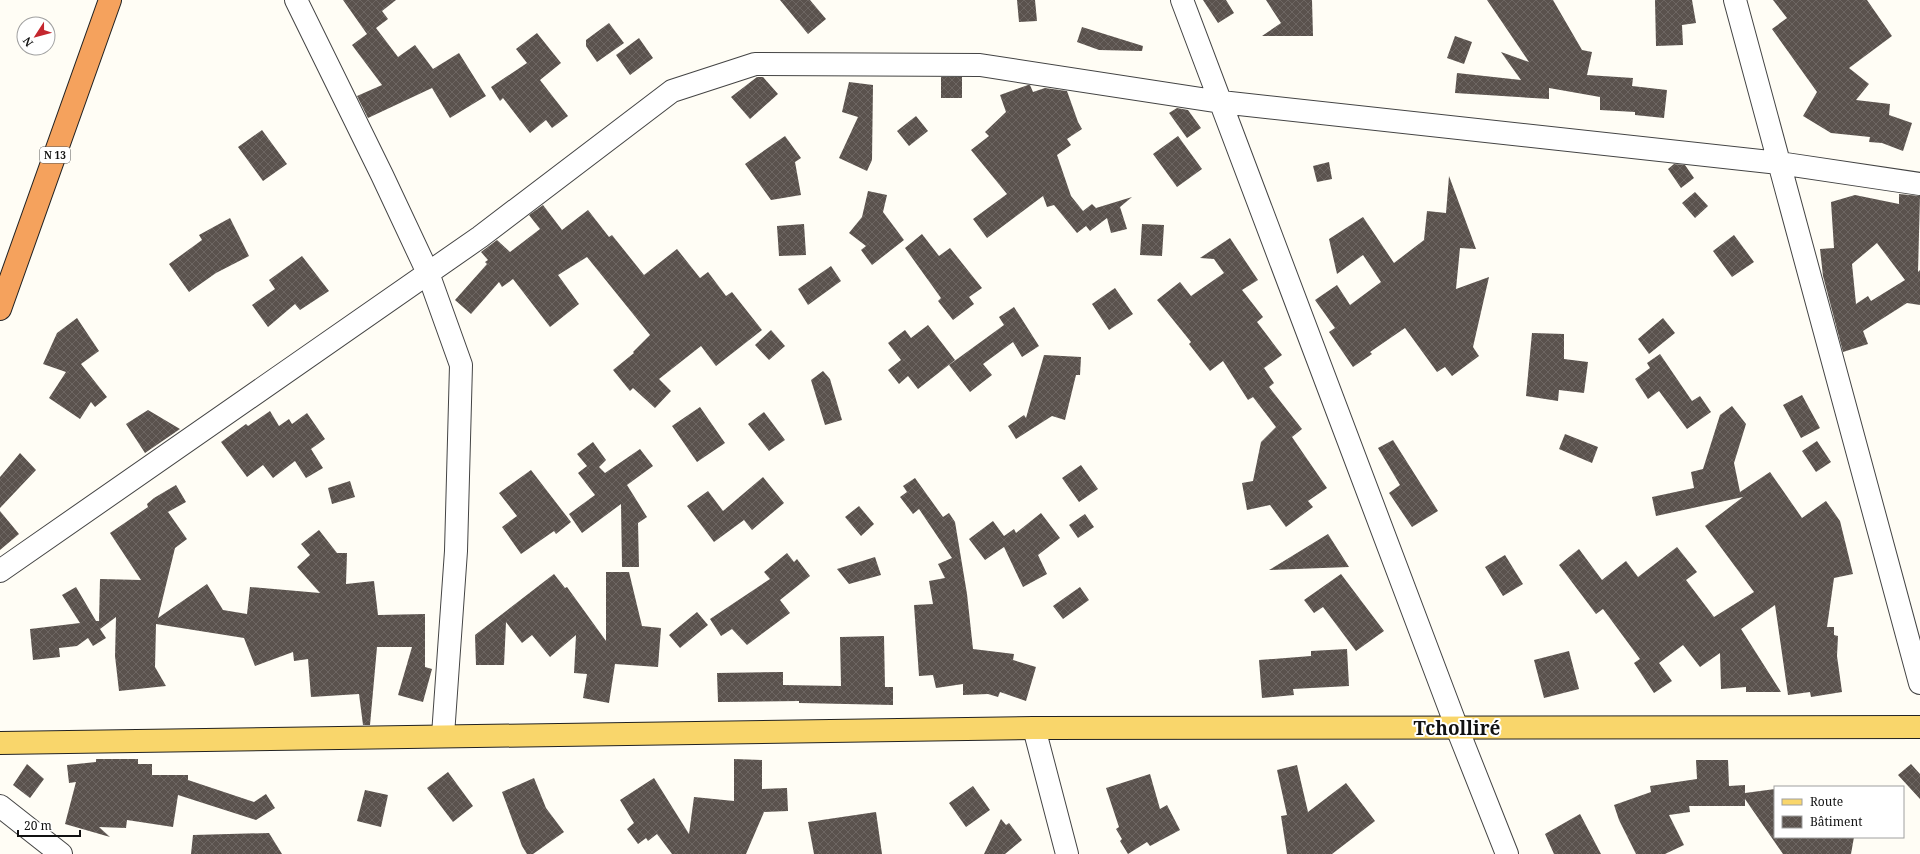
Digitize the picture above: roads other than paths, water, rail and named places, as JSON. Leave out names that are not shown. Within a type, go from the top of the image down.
[{"type":"highway","name":"N 13","points":[[0,309],[110,0]]},
{"type":"main road","points":[[0,742],[1034,728],[1920,727]]},
{"type":"street","points":[[296,0],[382,175],[428,273],[461,365],[456,551],[442,735]]},
{"type":"street","points":[[1182,0],[1457,728],[1507,854]]},
{"type":"street","points":[[1735,0],[1920,683]]},
{"type":"street","points":[[0,571],[480,237],[672,91],[756,64],[980,65],[1221,102],[1779,163],[1920,184]]},
{"type":"street","points":[[1034,728],[1067,854]]},
{"type":"street","points":[[0,806],[61,854]]},
{"type":"district","name":"Tcholliré","points":[[1457,728]]}]
